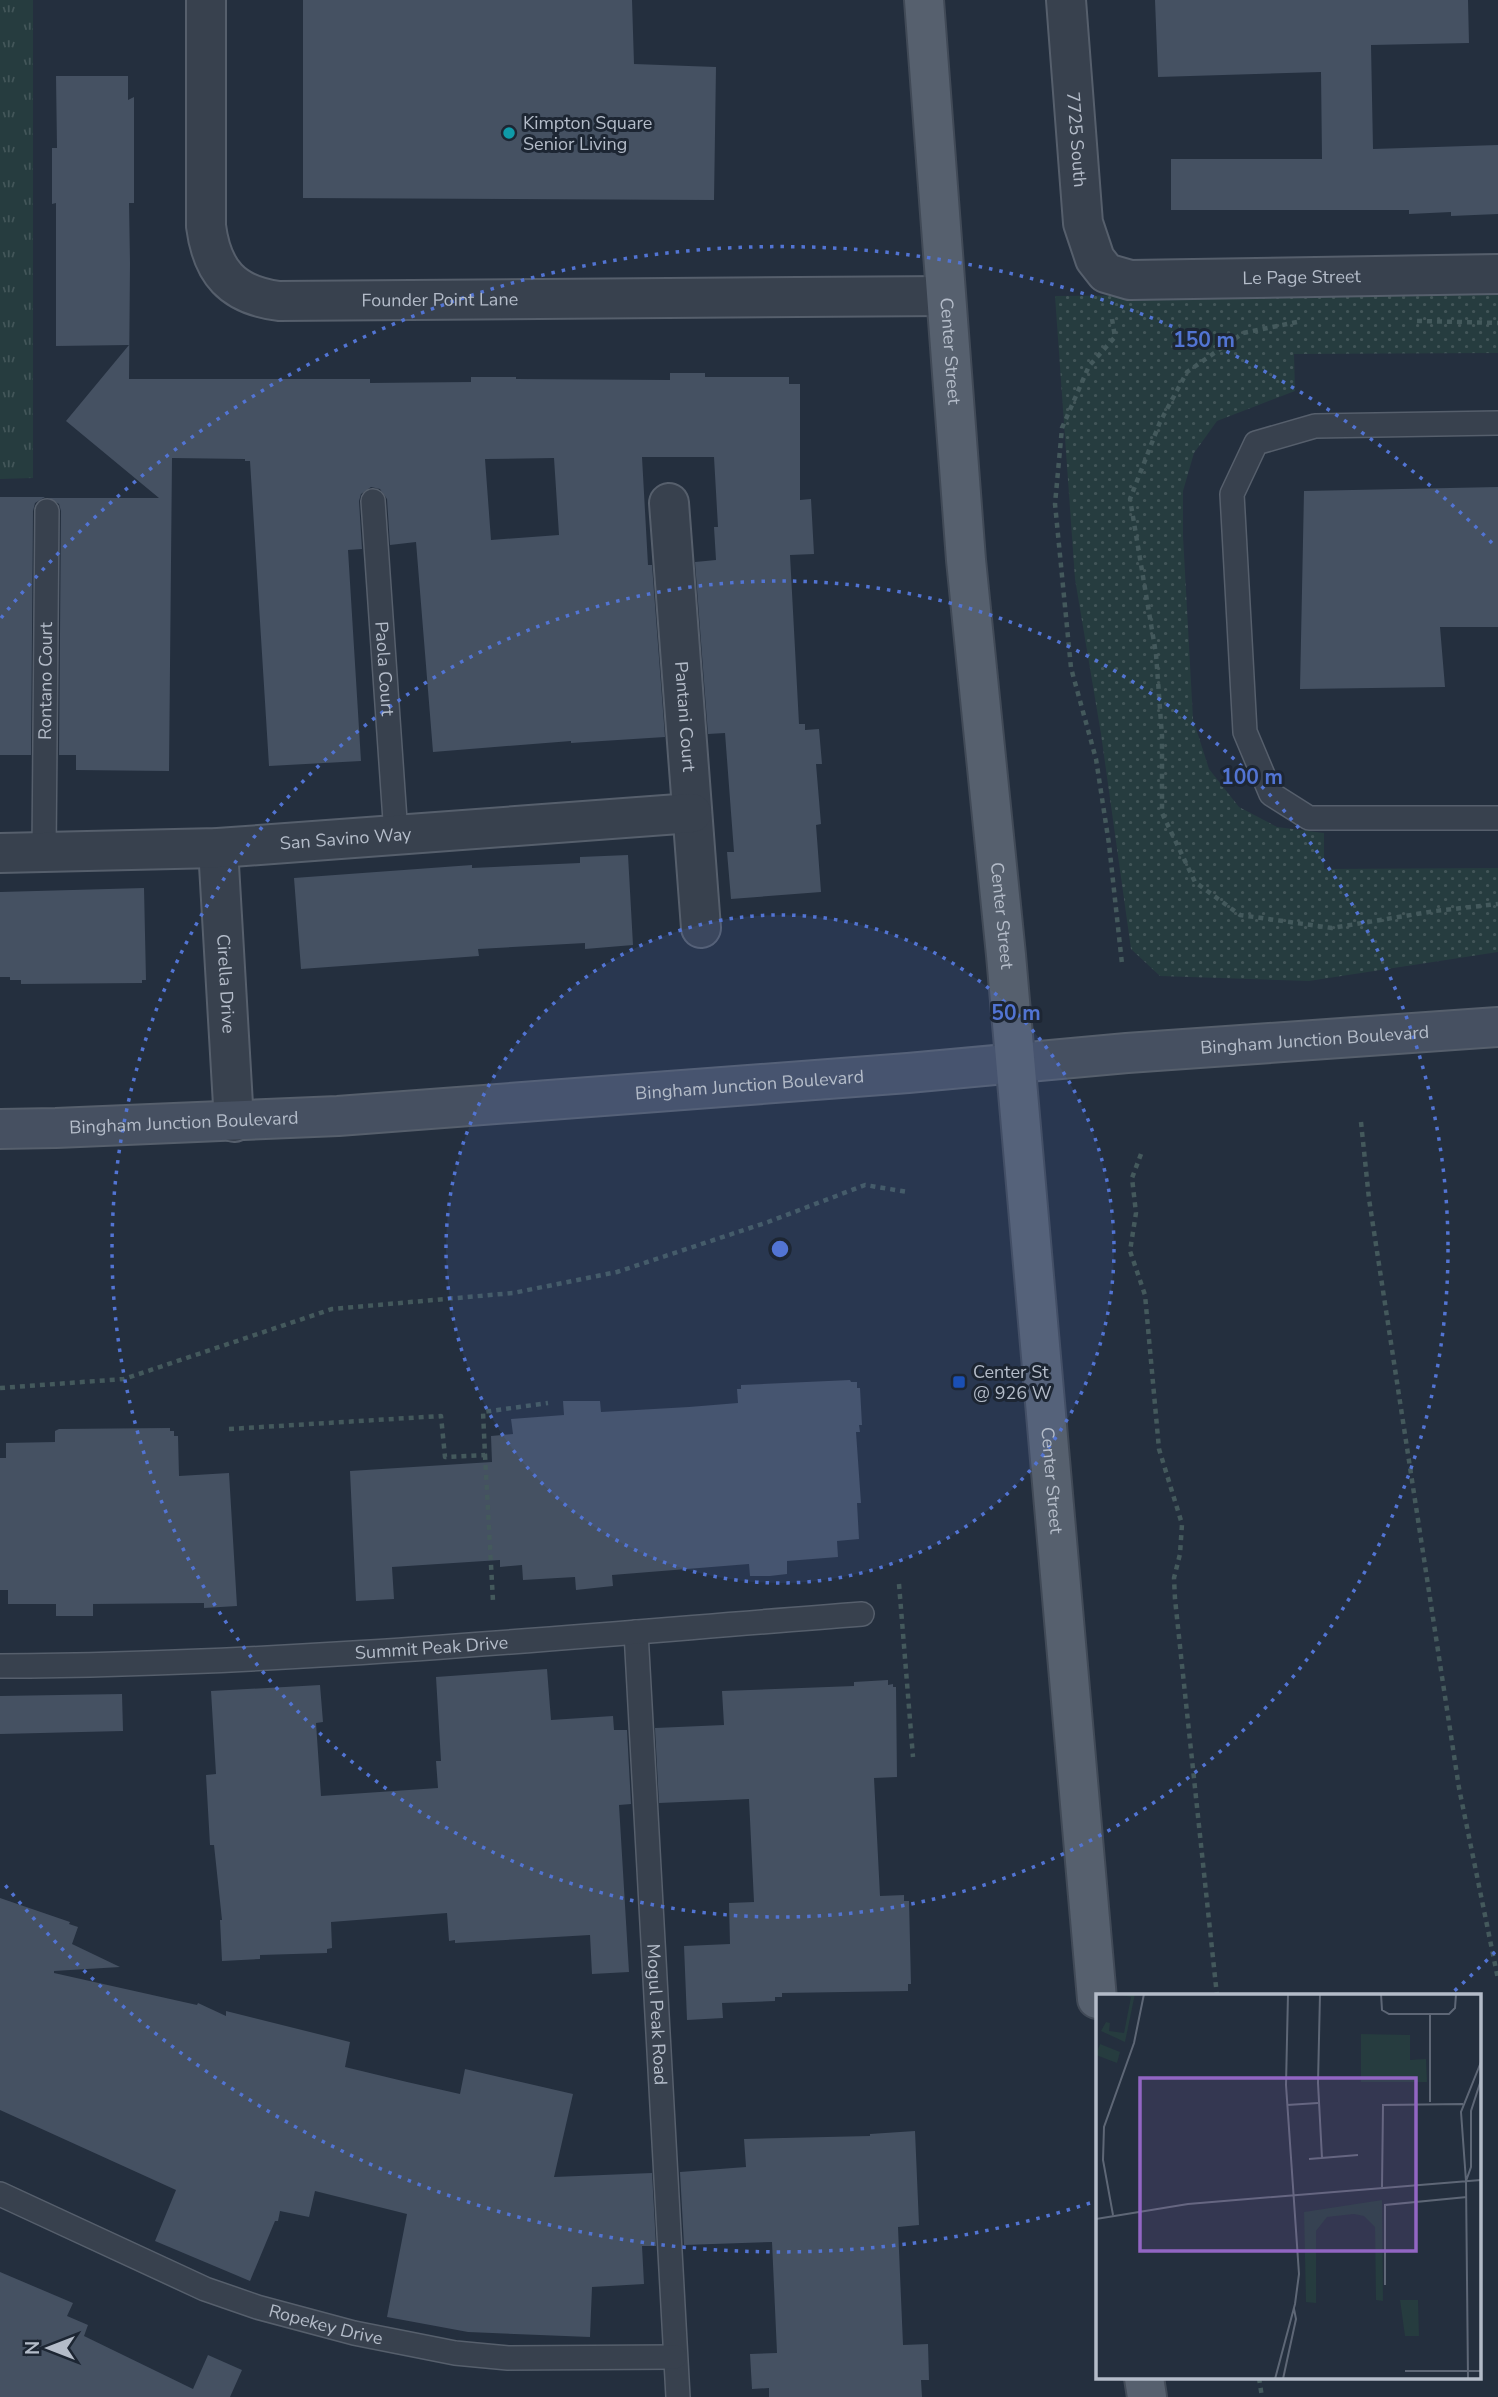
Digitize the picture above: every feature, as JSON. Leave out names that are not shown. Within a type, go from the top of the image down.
[{"type":"main road","name":"Center Street","points":[[924,0],[966,561],[1015,1063],[1097,1994]]},
{"type":"main road","name":"Bingham Junction Boulevard","points":[[0,1129],[234,1122],[441,1109],[1498,1027]]},
{"type":"street","name":"Founder Point Lane","points":[[205,0],[205,226],[208,242],[220,271],[230,283],[253,296],[279,301],[945,296]]},
{"type":"street","name":"7725 South","points":[[1066,0],[1083,223],[1095,259],[1106,273]]},
{"type":"street","name":"Le Page Street","points":[[1106,273],[1130,281],[1498,274]]},
{"type":"street","name":"Pantani Court","points":[[669,503],[701,928]]},
{"type":"street","name":"San Savino Way","points":[[0,853],[218,848],[692,813]]},
{"type":"street","name":"Cirella Drive","points":[[218,848],[234,1122]]},
{"type":"lane","points":[[1498,423],[1315,426],[1256,443],[1232,494],[1245,732],[1271,794],[1309,818],[1498,818]]},
{"type":"lane","name":"Paola Court","points":[[373,501],[396,835]]},
{"type":"lane","name":"Rontano Court","points":[[44,853],[47,511]]},
{"type":"lane","name":"Summit Peak Drive","points":[[0,1666],[200,1661],[367,1652],[862,1614]]},
{"type":"lane","name":"Mogul Peak Road","points":[[636,1632],[678,2397]]},
{"type":"lane","name":"Ropekey Drive","points":[[0,2194],[205,2289],[257,2307],[354,2333],[455,2353],[508,2358],[675,2357]]},
{"type":"path","points":[[1106,273],[1115,337],[1089,366],[1062,428],[1055,504],[1071,668],[1096,759],[1109,844],[1122,964]]},
{"type":"path","points":[[1360,1122],[1369,1199],[1459,1788],[1498,1979]]},
{"type":"path","points":[[1141,1154],[1132,1178],[1136,1213],[1130,1251],[1145,1295],[1159,1449],[1182,1524],[1180,1554],[1174,1578],[1175,1599],[1217,1994]]},
{"type":"path","points":[[0,1388],[124,1379],[332,1310],[526,1290],[617,1272],[768,1222],[865,1185],[908,1192]]},
{"type":"path","points":[[493,1601],[483,1412],[548,1403]]},
{"type":"path","points":[[229,1429],[441,1416],[445,1457],[485,1455]]},
{"type":"path","points":[[899,1584],[913,1757]]},
{"type":"green space","points":[[0,0],[33,0],[33,478],[0,479]]},
{"type":"green space","points":[[1498,292],[1498,353],[1294,354],[1295,391],[1217,421],[1194,453],[1183,491],[1183,536],[1193,719],[1209,769],[1239,807],[1277,827],[1324,833],[1324,869],[1498,868],[1498,952],[1309,981],[1160,976],[1131,949],[1101,734],[1075,579],[1055,296]]},
{"type":"building","name":"Kimpton Square Senior Living","points":[[303,0],[632,0],[634,64],[716,67],[714,200],[303,198]]},
{"type":"building","points":[[1155,0],[1468,0],[1469,43],[1371,45],[1373,149],[1498,145],[1498,214],[1451,216],[1451,212],[1409,214],[1409,210],[1171,210],[1171,159],[1322,159],[1321,72],[1158,77]]},
{"type":"building","points":[[56,76],[128,76],[128,100],[134,97],[134,203],[129,203],[130,263],[129,379],[370,379],[370,383],[471,382],[471,377],[670,380],[670,373],[705,373],[705,377],[789,377],[789,384],[800,384],[800,500],[811,499],[814,554],[790,555],[799,724],[805,724],[805,730],[819,729],[822,764],[816,764],[821,824],[816,825],[821,892],[731,899],[727,852],[734,852],[725,733],[708,734],[695,562],[716,560],[714,527],[718,527],[714,457],[642,457],[648,565],[652,565],[665,737],[433,752],[416,542],[390,545],[387,499],[380,489],[371,487],[361,494],[359,501],[362,549],[348,550],[361,761],[269,766],[250,461],[172,458],[169,771],[76,770],[76,755],[59,755],[61,511],[59,504],[49,498],[159,498],[66,421],[129,345],[56,346],[56,203],[52,204],[52,148],[57,148]],"holes":[[[554,458],[559,535],[491,540],[485,459]]]},
{"type":"building","points":[[1498,487],[1498,627],[1440,627],[1445,687],[1300,689],[1304,491]]},
{"type":"building","points":[[0,497],[45,497],[35,503],[33,511],[31,755],[0,755]]},
{"type":"building","points":[[628,855],[633,945],[585,949],[585,943],[478,949],[479,956],[301,969],[294,878],[472,865],[472,868],[580,863],[580,857]]},
{"type":"building","points":[[144,888],[146,980],[142,980],[142,983],[21,984],[21,980],[0,977],[0,892]]},
{"type":"building","points":[[850,1380],[857,1382],[857,1388],[860,1388],[862,1425],[859,1425],[860,1432],[856,1432],[861,1503],[857,1503],[859,1539],[837,1541],[838,1557],[787,1561],[787,1574],[750,1576],[749,1564],[612,1575],[613,1586],[576,1590],[575,1577],[523,1580],[522,1565],[500,1567],[500,1560],[392,1567],[394,1599],[356,1601],[350,1471],[492,1462],[491,1436],[513,1434],[511,1419],[564,1415],[563,1401],[600,1401],[601,1412],[689,1407],[738,1403],[737,1389],[741,1389],[741,1385]]},
{"type":"building","points":[[170,1428],[170,1431],[174,1431],[174,1436],[178,1436],[179,1476],[229,1473],[237,1606],[204,1608],[204,1603],[93,1604],[93,1616],[56,1616],[56,1604],[8,1604],[8,1590],[0,1590],[0,1458],[6,1458],[6,1443],[55,1442],[55,1431],[59,1429]]},
{"type":"building","points":[[547,1669],[551,1720],[613,1716],[614,1730],[627,1730],[631,1804],[619,1805],[629,1972],[592,1974],[590,1935],[455,1943],[455,1940],[449,1941],[447,1913],[331,1922],[332,1948],[327,1949],[327,1953],[260,1955],[260,1959],[222,1961],[222,1920],[214,1845],[210,1845],[206,1775],[216,1774],[211,1691],[320,1685],[323,1722],[316,1723],[321,1796],[438,1788],[436,1761],[441,1761],[436,1677]]},
{"type":"building","points":[[888,1680],[888,1685],[893,1684],[893,1687],[896,1687],[897,1777],[874,1778],[880,1896],[904,1895],[904,1901],[909,1901],[911,1984],[908,1984],[908,1991],[782,1993],[782,1997],[775,1997],[775,2001],[722,2003],[723,2018],[687,2020],[684,1946],[730,1944],[729,1903],[754,1902],[749,1799],[659,1803],[655,1728],[724,1725],[722,1691],[854,1686],[854,1682]]},
{"type":"building","points":[[122,1694],[123,1731],[0,1734],[0,1696]]},
{"type":"building","points":[[0,1898],[70,1922],[69,1924],[78,1927],[72,1944],[120,1967],[54,1973],[197,2005],[198,2003],[226,2016],[226,2011],[350,2042],[345,2067],[407,2082],[460,2094],[465,2069],[573,2094],[554,2177],[652,2173],[656,2246],[642,2246],[644,2284],[592,2287],[590,2337],[468,2332],[387,2317],[407,2214],[315,2191],[309,2217],[280,2211],[278,2221],[275,2221],[250,2281],[155,2241],[176,2190],[0,2110]]},
{"type":"building","points":[[915,2131],[919,2225],[898,2227],[903,2345],[928,2344],[929,2380],[921,2380],[922,2397],[769,2397],[769,2388],[752,2389],[750,2354],[777,2353],[772,2242],[684,2245],[680,2172],[746,2167],[744,2139],[870,2136]]},
{"type":"building","points":[[0,2272],[73,2303],[67,2316],[88,2325],[84,2336],[193,2389],[208,2355],[242,2370],[230,2397],[0,2397]]},
{"type":"place","name":"Kimpton Square Senior Living","points":[[509,133]]},
{"type":"place","name":"Center St @ 926 W","points":[[959,1382]]}]
